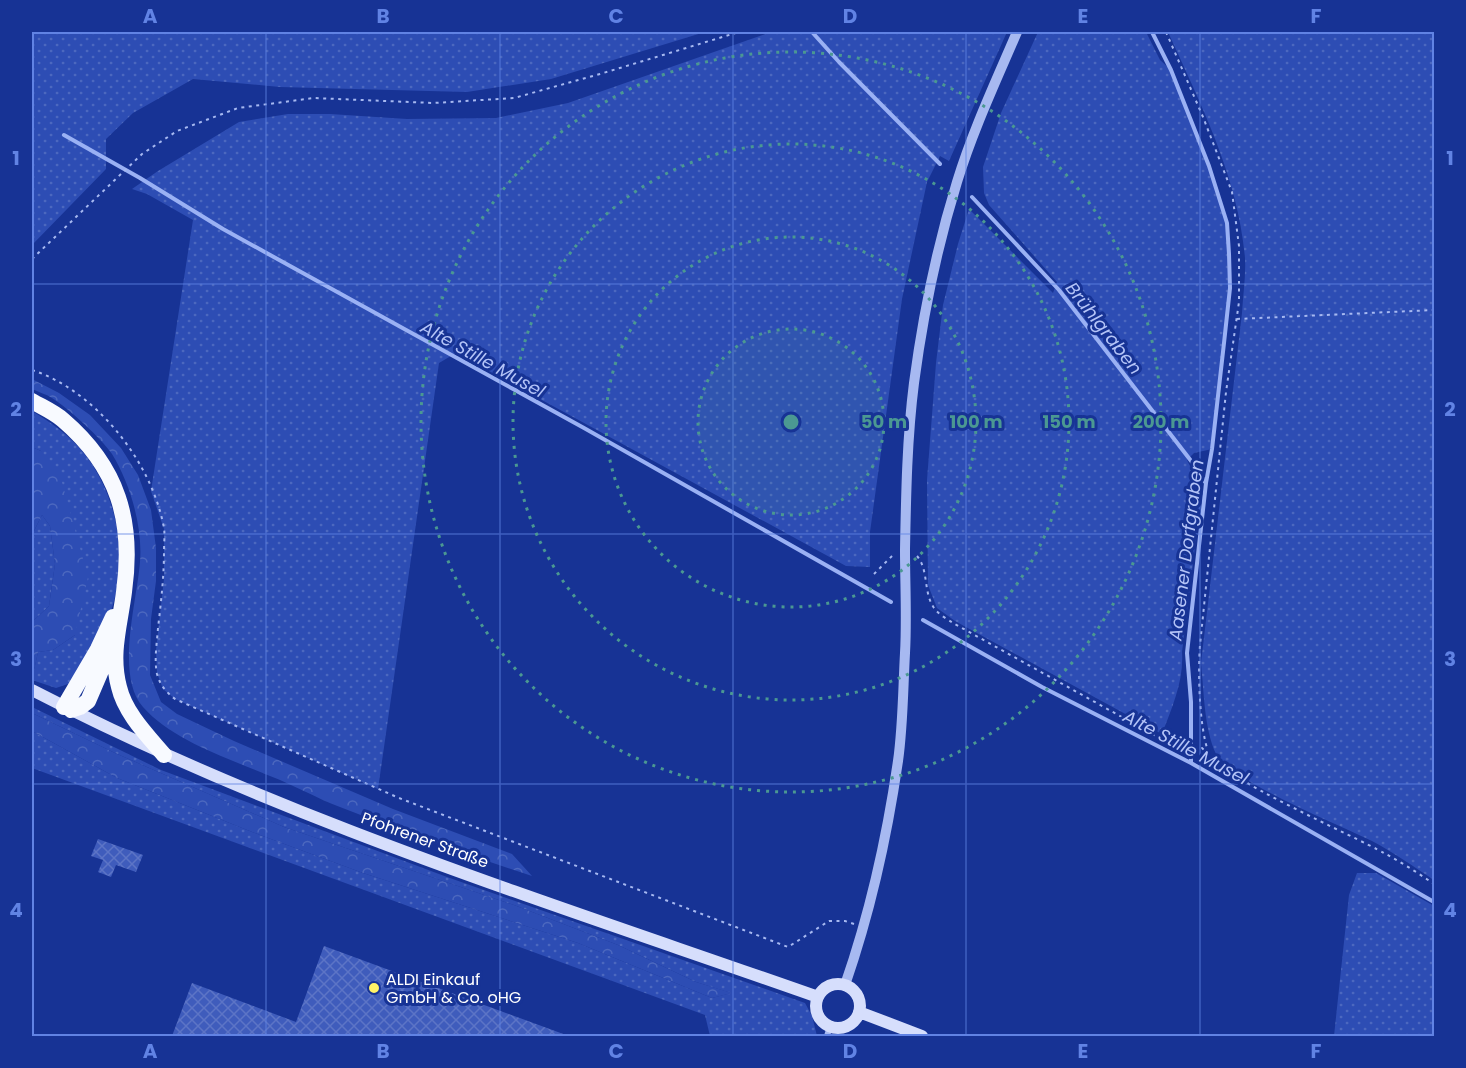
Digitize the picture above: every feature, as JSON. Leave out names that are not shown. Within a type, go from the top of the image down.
[{"type":"highway","points":[[32,401],[62,418],[91,448],[109,472],[120,502],[126,538],[124,591],[116,637],[115,665],[119,688],[124,702],[142,729],[164,755]]},
{"type":"highway","points":[[68,709],[124,591]]},
{"type":"highway","points":[[68,709],[80,707],[88,701],[116,637]]},
{"type":"main road","name":"Pfohrener Straße","points":[[32,690],[164,755],[364,837],[818,998]]},
{"type":"main road","points":[[832,985],[845,985],[851,988],[859,999],[859,1012],[847,1025],[828,1031],[816,1009],[818,998],[826,988],[832,985]]},
{"type":"main road","points":[[859,1012],[922,1036]]},
{"type":"street","points":[[845,985],[864,927],[882,849],[898,759],[905,651],[905,549],[909,443],[914,384],[924,319],[939,244],[958,180],[983,110],[1017,32]]},
{"type":"path","points":[[32,260],[142,154],[177,132],[238,108],[314,98],[433,103],[514,98],[600,75],[739,32]]},
{"type":"path","points":[[1166,32],[1232,192],[1239,246],[1239,302],[1226,392],[1198,673],[1204,728],[1210,756]]},
{"type":"path","points":[[1236,319],[1434,309]]},
{"type":"path","points":[[32,370],[72,391],[99,411],[123,437],[145,476],[164,529],[164,579],[156,650],[157,672],[163,689],[175,699],[399,798],[788,947],[829,921],[845,921],[864,927]]},
{"type":"path","points":[[874,574],[891,556]]},
{"type":"path","points":[[926,586],[935,610],[953,623],[1173,745],[1202,748],[1234,776],[1384,853],[1434,884]]},
{"type":"green space","points":[[32,32],[705,32],[551,79],[467,92],[280,87],[193,79],[133,113],[106,139],[106,169],[32,245]]},
{"type":"green space","points":[[771,32],[1007,32],[949,161],[940,156],[927,182],[902,299],[870,532],[870,567],[846,566],[456,353],[439,363],[378,789],[175,699],[163,689],[157,673],[156,650],[164,579],[164,529],[151,491],[193,220],[147,194],[132,189],[239,122],[288,114],[407,119],[496,118],[568,103]]},
{"type":"green space","points":[[1038,32],[1146,32],[1160,60],[1171,70],[1209,166],[1227,223],[1230,288],[1212,449],[1194,453],[1187,460],[1200,486],[1201,498],[1181,673],[1162,734],[955,621],[937,608],[928,585],[927,480],[936,363],[943,305],[969,209],[1053,293],[1057,282],[989,205],[984,193],[983,167],[1001,113]]},
{"type":"green space","points":[[1168,32],[1434,32],[1434,880],[1372,841],[1263,789],[1225,765],[1216,754],[1212,744],[1205,709],[1201,663],[1242,313],[1245,258],[1235,199],[1226,170],[1205,114]]},
{"type":"green space","points":[[32,379],[59,393],[90,415],[121,448],[138,475],[151,510],[156,548],[150,675],[161,702],[177,714],[234,741],[393,809],[512,854],[532,876],[331,803],[203,748],[155,719],[143,707],[135,693],[130,676],[130,637],[140,548],[137,520],[130,492],[107,448],[66,408],[32,389]]},
{"type":"green space","points":[[32,411],[71,439],[94,468],[112,507],[119,548],[116,591],[109,617],[71,683],[56,688],[32,680],[32,670],[34,670],[38,652],[53,650],[75,635],[41,451],[32,447]]},
{"type":"green space","points":[[32,447],[41,451],[60,475],[88,577],[75,635],[53,650],[38,652],[34,671],[32,670],[32,622],[49,606],[55,564],[50,526],[42,515],[32,535]]},
{"type":"green space","points":[[42,515],[50,526],[55,564],[49,606],[32,622],[32,535]]},
{"type":"green space","points":[[32,707],[161,770],[447,877],[805,1003],[812,1016],[817,1036],[710,1036],[705,1015],[32,768],[32,731],[117,778],[260,835],[363,873],[578,943],[712,998],[731,993],[696,982],[618,945],[514,905],[284,827],[115,753],[32,713]]},
{"type":"green space","points":[[32,713],[115,753],[284,827],[514,905],[618,945],[696,982],[732,993],[712,998],[578,943],[363,873],[117,778],[32,731]]},
{"type":"green space","points":[[1357,873],[1376,873],[1434,906],[1434,1036],[1334,1036],[1349,895]]},
{"type":"building","points":[[98,839],[143,855],[136,872],[116,865],[111,877],[98,872],[103,860],[91,856]]},
{"type":"building","name":"ALDI Einkauf GmbH & Co. oHG","points":[[324,946],[566,1036],[172,1036],[192,983],[296,1022]]},
{"type":"waterway","name":"Brühlgraben","points":[[812,32],[940,164]]},
{"type":"waterway","name":"Aasener Dorfgraben","points":[[1152,32],[1171,70],[1209,166],[1227,223],[1229,254],[1230,288],[1187,653],[1191,702],[1191,763]]},
{"type":"waterway","name":"Alte Stille Musel","points":[[64,135],[223,229],[584,428],[891,602]]},
{"type":"waterway","name":"Brühlgraben","points":[[972,197],[1059,290],[1205,482]]},
{"type":"waterway","name":"Alte Stille Musel","points":[[923,620],[1042,687],[1191,763],[1434,902]]},
{"type":"place","name":"ALDI Einkauf GmbH & Co. oHG","points":[[374,988]]}]
